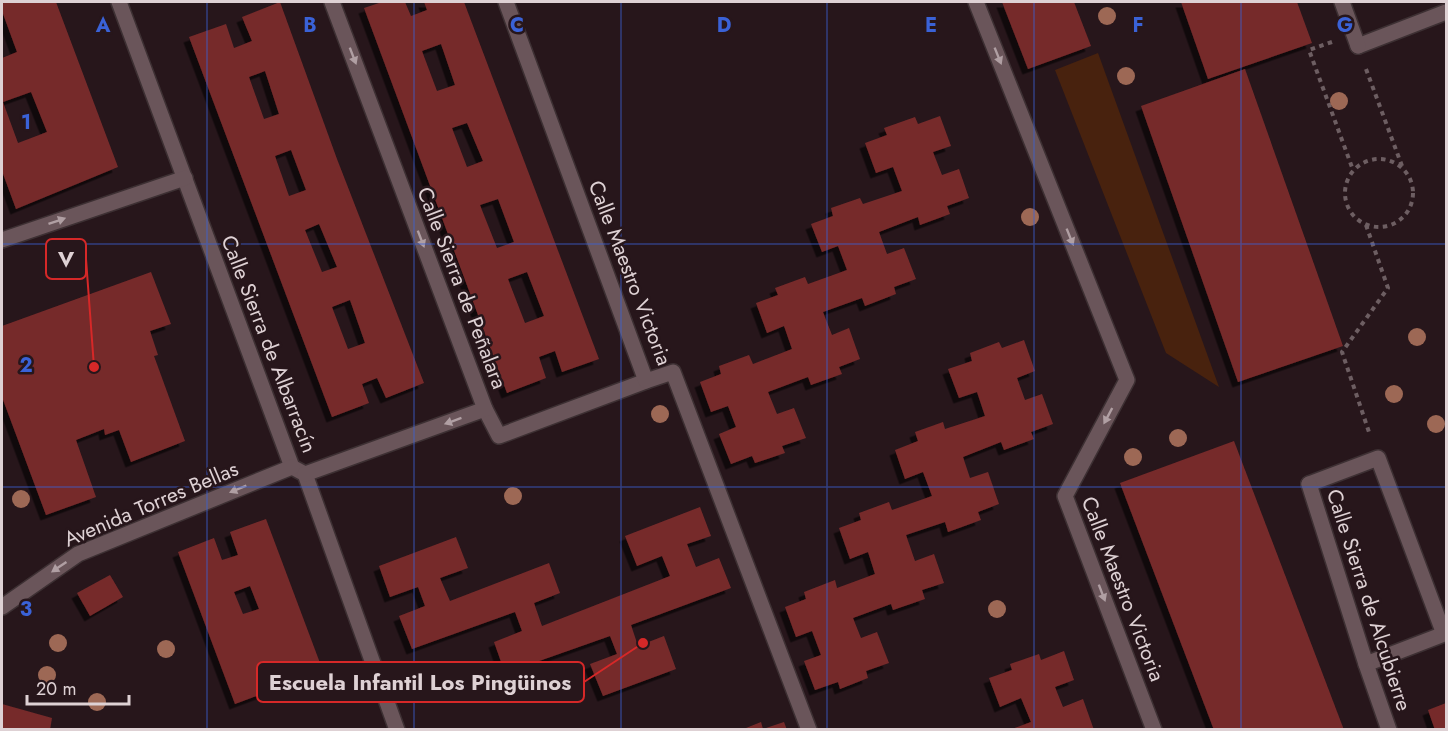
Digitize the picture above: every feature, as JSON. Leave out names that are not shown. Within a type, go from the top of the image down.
[{"type":"street","name":"Calle Sierra de Albarracín","points":[[119,2],[397,729]]},
{"type":"street","name":"Calle Sierra de Peñalara","points":[[298,471],[485,409],[332,2]]},
{"type":"street","name":"Calle Maestro Victoria","points":[[506,2],[646,381],[673,372],[809,729]]},
{"type":"street","name":"Calle Maestro Victoria","points":[[976,2],[1127,380],[1065,496],[1154,729]]},
{"type":"street","points":[[1342,2],[1358,46],[1446,12]]},
{"type":"street","points":[[2,240],[185,178]]},
{"type":"street","points":[[485,409],[500,436],[646,381]]},
{"type":"street","points":[[1366,664],[1444,634],[1378,458]]},
{"type":"street","name":"Calle Sierra de Alcubierre","points":[[1378,458],[1309,484],[1389,729]]},
{"type":"street","name":"Avenida Torres Bellas","points":[[2,606],[78,554],[298,471]]},
{"type":"path","points":[[1358,46],[1403,168]]},
{"type":"path","points":[[1309,50],[1353,170]]},
{"type":"path","points":[[1371,159],[1393,161],[1403,168],[1410,177],[1414,189],[1409,212],[1400,221],[1378,228],[1366,225],[1349,211],[1345,190],[1347,180],[1353,170],[1371,159]]},
{"type":"path","points":[[1366,225],[1388,288],[1342,352],[1378,458]]},
{"type":"shaded area","points":[[1098,53],[1219,387],[1166,353],[1055,70]]},
{"type":"building","points":[[2,2],[56,2],[118,167],[16,209],[2,171],[2,58],[17,52],[2,11]],"holes":[[[31,92],[47,132],[18,143],[3,102]]]},
{"type":"building","points":[[280,2],[337,159],[424,383],[386,398],[377,378],[362,384],[369,403],[332,417],[189,37],[226,24],[234,48],[252,41],[242,17]],"holes":[[[265,71],[279,114],[264,119],[249,77]],[[291,150],[306,190],[289,196],[275,156]],[[319,224],[337,267],[322,272],[305,230]],[[350,300],[365,343],[348,349],[332,307]]]},
{"type":"building","points":[[382,2],[405,2],[411,16],[427,10],[424,2],[464,2],[599,359],[562,372],[555,351],[539,357],[546,378],[507,393],[364,8]],"holes":[[[441,44],[455,85],[437,91],[422,51]],[[467,123],[483,161],[467,167],[452,128]],[[498,199],[514,242],[497,248],[480,205]],[[527,272],[544,316],[525,323],[508,279]]]},
{"type":"building","points":[[1002,2],[1074,2],[1091,46],[1028,69]]},
{"type":"building","points":[[1181,2],[1297,2],[1312,43],[1208,79]]},
{"type":"building","points":[[1245,69],[1343,346],[1238,382],[1141,106]]},
{"type":"building","points":[[940,116],[951,146],[933,152],[942,175],[959,169],[969,198],[947,206],[950,214],[920,225],[918,217],[879,232],[887,254],[904,248],[916,279],[894,287],[896,294],[865,306],[862,298],[823,312],[832,335],[849,328],[860,359],[839,367],[842,374],[811,385],[808,377],[768,392],[777,414],[794,408],[806,438],[782,446],[785,453],[755,463],[752,456],[731,464],[719,434],[736,427],[728,406],[711,412],[700,382],[721,374],[719,366],[749,355],[753,364],[792,349],[784,326],[767,333],[756,303],[778,295],[775,288],[805,277],[808,284],[847,270],[838,246],[822,252],[811,224],[833,216],[831,208],[860,198],[863,204],[902,191],[893,167],[876,173],[865,143],[887,135],[884,128],[915,117],[918,124]]},
{"type":"building","points":[[151,272],[171,324],[150,331],[158,355],[154,356],[185,441],[131,462],[119,430],[105,435],[104,429],[76,440],[96,497],[46,515],[2,397],[2,326]]},
{"type":"building","points":[[1024,340],[1035,371],[1017,378],[1025,400],[1042,394],[1053,424],[1031,432],[1034,439],[1004,450],[1001,442],[963,457],[970,478],[988,472],[999,504],[978,512],[981,520],[948,532],[945,522],[906,535],[915,561],[934,554],[944,583],[922,590],[925,599],[893,610],[891,604],[853,618],[861,638],[877,632],[889,663],[866,671],[868,678],[840,689],[838,682],[815,690],[804,661],[821,655],[812,631],[796,637],[785,607],[806,599],[804,592],[835,580],[837,588],[875,574],[868,552],[850,559],[839,528],[861,520],[859,513],[889,502],[892,510],[932,496],[923,472],[905,479],[895,450],[918,441],[915,432],[943,422],[945,429],[985,416],[977,392],[959,398],[948,369],[972,361],[970,353],[999,342],[1002,348]]},
{"type":"building","points":[[1234,441],[1344,730],[1214,730],[1120,483]]},
{"type":"building","points":[[700,507],[711,536],[687,544],[696,567],[719,558],[731,588],[631,625],[638,646],[664,636],[676,669],[603,696],[590,664],[617,654],[610,636],[505,673],[494,642],[522,631],[515,612],[412,649],[399,616],[425,606],[418,587],[390,597],[379,566],[456,537],[468,568],[440,578],[450,601],[549,563],[560,593],[534,603],[542,626],[670,576],[662,556],[637,566],[625,536]]},
{"type":"building","points":[[266,519],[323,671],[235,704],[178,552],[214,538],[222,560],[238,555],[230,532]],"holes":[[[250,586],[259,609],[243,614],[234,592]]]},
{"type":"building","points":[[110,575],[123,597],[90,616],[77,593]]},
{"type":"building","points":[[1064,651],[1074,680],[1055,687],[1063,707],[1083,699],[1094,730],[1009,730],[1031,722],[1021,698],[1000,707],[989,678],[1012,670],[1010,664],[1039,654],[1041,660]]},
{"type":"building","points":[[1446,703],[1446,730],[1435,730],[1428,710]]},
{"type":"building","points":[[2,704],[52,718],[50,730],[2,730]]},
{"type":"building","points":[[761,722],[763,729],[784,722],[787,730],[741,730]]},
{"type":"place","name":"V","points":[[94,367]]},
{"type":"place","name":"Escuela Infantil Los Pingüinos","points":[[643,643]]}]
